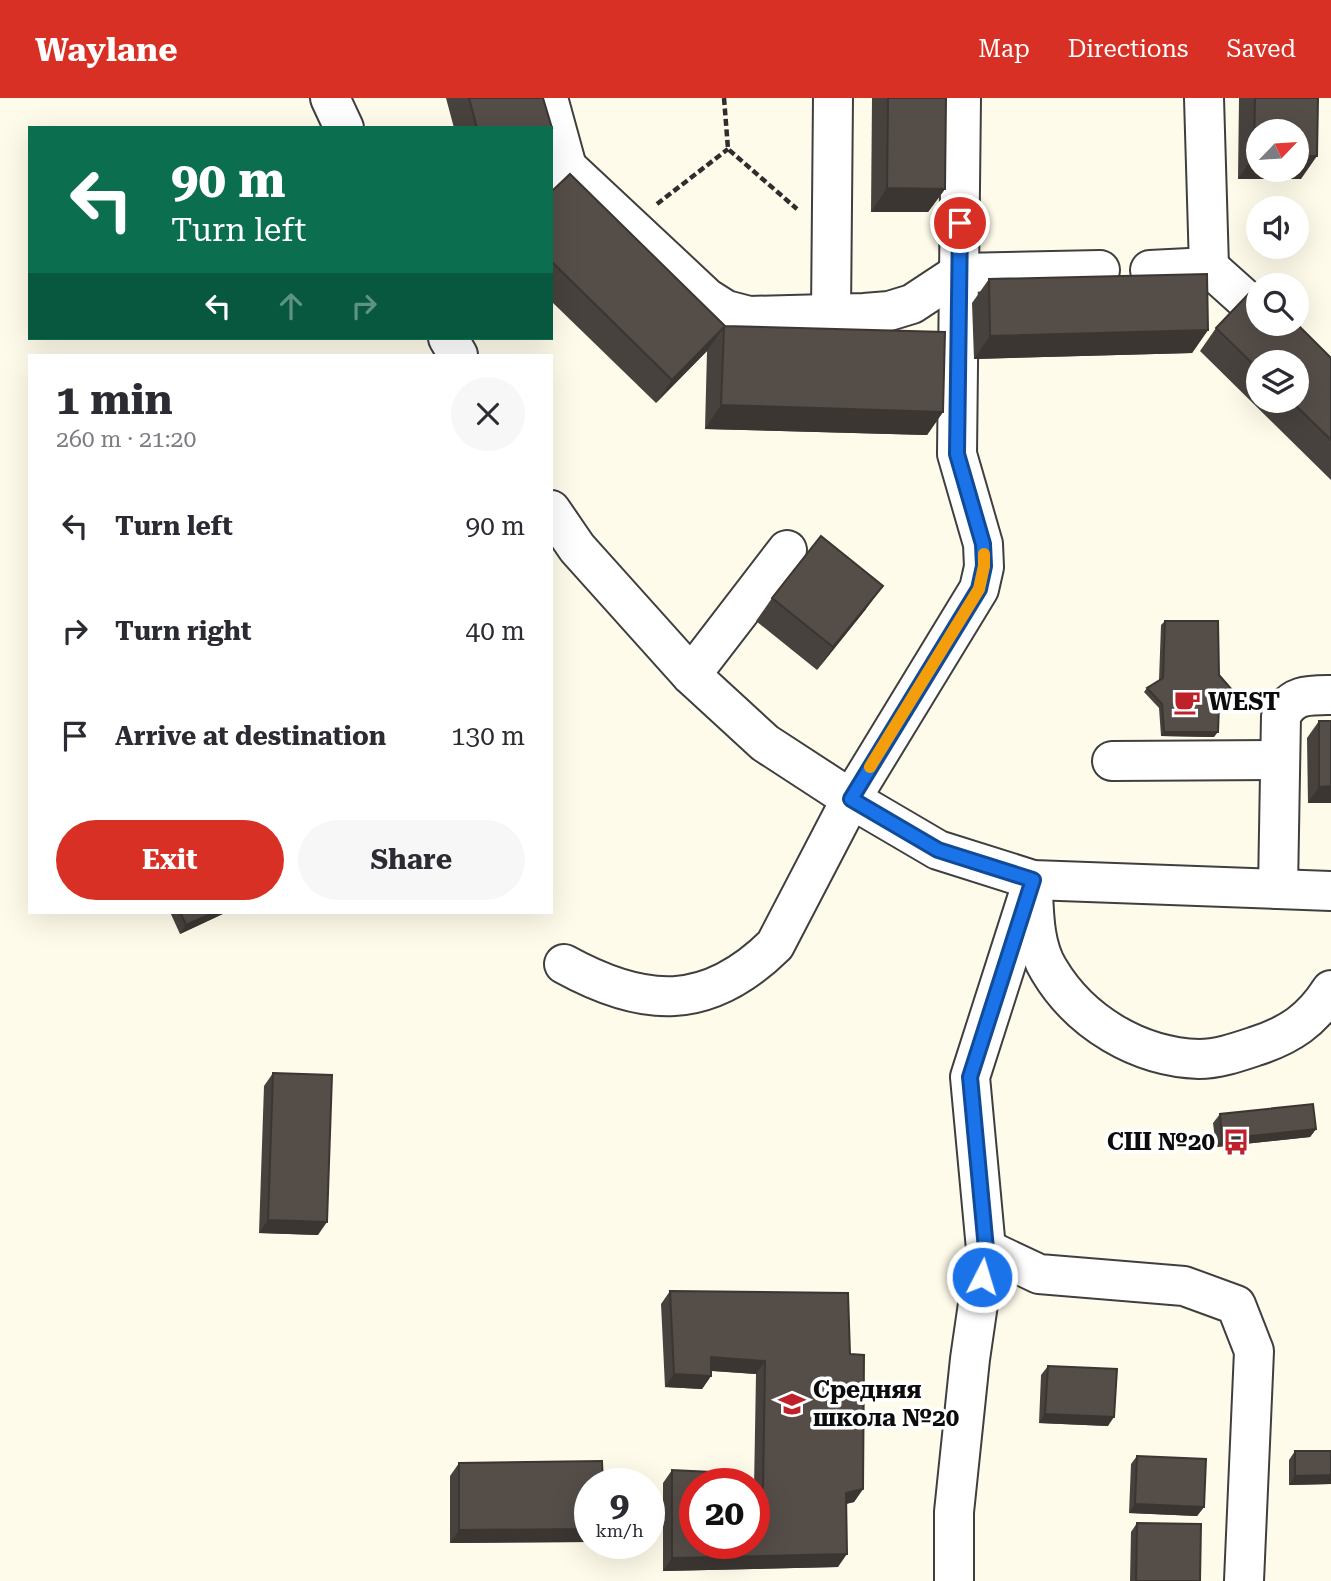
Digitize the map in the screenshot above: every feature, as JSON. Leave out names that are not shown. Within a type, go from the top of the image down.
[{"type":"street","points":[[330,98],[343,126]]},
{"type":"street","points":[[548,98],[552,126]]},
{"type":"street","points":[[831,313],[833,98]]},
{"type":"street","points":[[564,964],[591,979],[623,991],[654,997],[684,996],[713,989],[756,964],[775,945],[851,799],[979,589],[984,566],[983,544],[957,454],[961,98]]},
{"type":"street","points":[[1204,98],[1209,267]]},
{"type":"street","points":[[553,132],[559,172],[629,226],[690,283],[726,310],[749,316],[889,311],[912,304],[959,273],[1100,270]]},
{"type":"street","points":[[1150,270],[1209,267],[1246,300]]},
{"type":"street","points":[[553,517],[564,554],[765,743],[851,799],[938,850],[1033,880],[1331,891]]},
{"type":"street","points":[[691,675],[787,550]]},
{"type":"street","points":[[1278,889],[1281,716],[1293,699],[1304,695],[1331,695]]},
{"type":"street","points":[[1112,761],[1280,760]]},
{"type":"street","points":[[1033,880],[1035,928],[1047,968],[1074,1006],[1113,1034],[1155,1052],[1200,1059],[1235,1054],[1255,1047],[1292,1031],[1319,1009],[1331,990]]},
{"type":"street","points":[[954,1581],[954,1512],[970,1359],[986,1249],[970,1077],[1033,880]]},
{"type":"street","points":[[986,1249],[1039,1273],[1184,1286],[1237,1305],[1254,1351],[1244,1581]]},
{"type":"path","points":[[724,98],[728,149],[831,239]]},
{"type":"path","points":[[629,226],[728,149]]},
{"type":"building","points":[[469,98],[543,98],[551,126],[476,126]]},
{"type":"building","points":[[888,98],[946,98],[945,189],[887,188]]},
{"type":"building","points":[[1255,98],[1318,98],[1317,156],[1309,156],[1309,119],[1255,119]]},
{"type":"building","points":[[570,174],[725,326],[945,332],[943,412],[721,405],[724,327],[672,380],[553,263],[553,190]]},
{"type":"building","points":[[1207,274],[1208,330],[990,336],[989,279]]},
{"type":"building","points":[[1246,297],[1246,336],[1309,336],[1331,358],[1331,440],[1303,413],[1309,413],[1309,350],[1246,350],[1246,357],[1216,328]]},
{"type":"building","points":[[821,536],[883,586],[833,647],[772,598]]},
{"type":"building","points":[[1165,621],[1218,621],[1219,675],[1233,691],[1219,705],[1218,732],[1164,732],[1162,704],[1147,688],[1163,678]]},
{"type":"building","points":[[1319,721],[1331,721],[1331,786],[1319,787]]},
{"type":"building","points":[[181,914],[211,914],[186,925]]},
{"type":"building","points":[[273,1073],[332,1075],[327,1222],[268,1220]]},
{"type":"building","points":[[1313,1104],[1316,1129],[1222,1139],[1220,1114]]},
{"type":"building","points":[[670,1291],[848,1293],[850,1354],[864,1355],[863,1489],[846,1493],[847,1554],[770,1556],[770,1468],[763,1468],[765,1361],[711,1357],[711,1376],[674,1374]]},
{"type":"building","points":[[1048,1366],[1117,1369],[1114,1417],[1045,1414]]},
{"type":"building","points":[[1295,1451],[1331,1451],[1331,1475],[1295,1476]]},
{"type":"building","points":[[1137,1456],[1206,1459],[1204,1507],[1135,1504]]},
{"type":"building","points":[[602,1461],[602,1468],[574,1468],[574,1529],[459,1530],[459,1463]]},
{"type":"building","points":[[672,1470],[679,1470],[679,1558],[672,1558]]},
{"type":"building","points":[[1137,1523],[1201,1524],[1200,1581],[1136,1581]]},
{"type":"slow traffic","points":[[870,767],[979,589],[984,554]]},
{"type":"place","name":"WEST","points":[[1187,702]]},
{"type":"place","name":"СШ №20","points":[[1236,1142]]},
{"type":"place","name":"Средняя школа №20","points":[[792,1404]]},
{"type":"route","points":[[960,223],[957,454],[983,544],[984,566],[979,589],[851,799],[938,850],[1033,880],[970,1077],[986,1249],[982,1277]]}]
